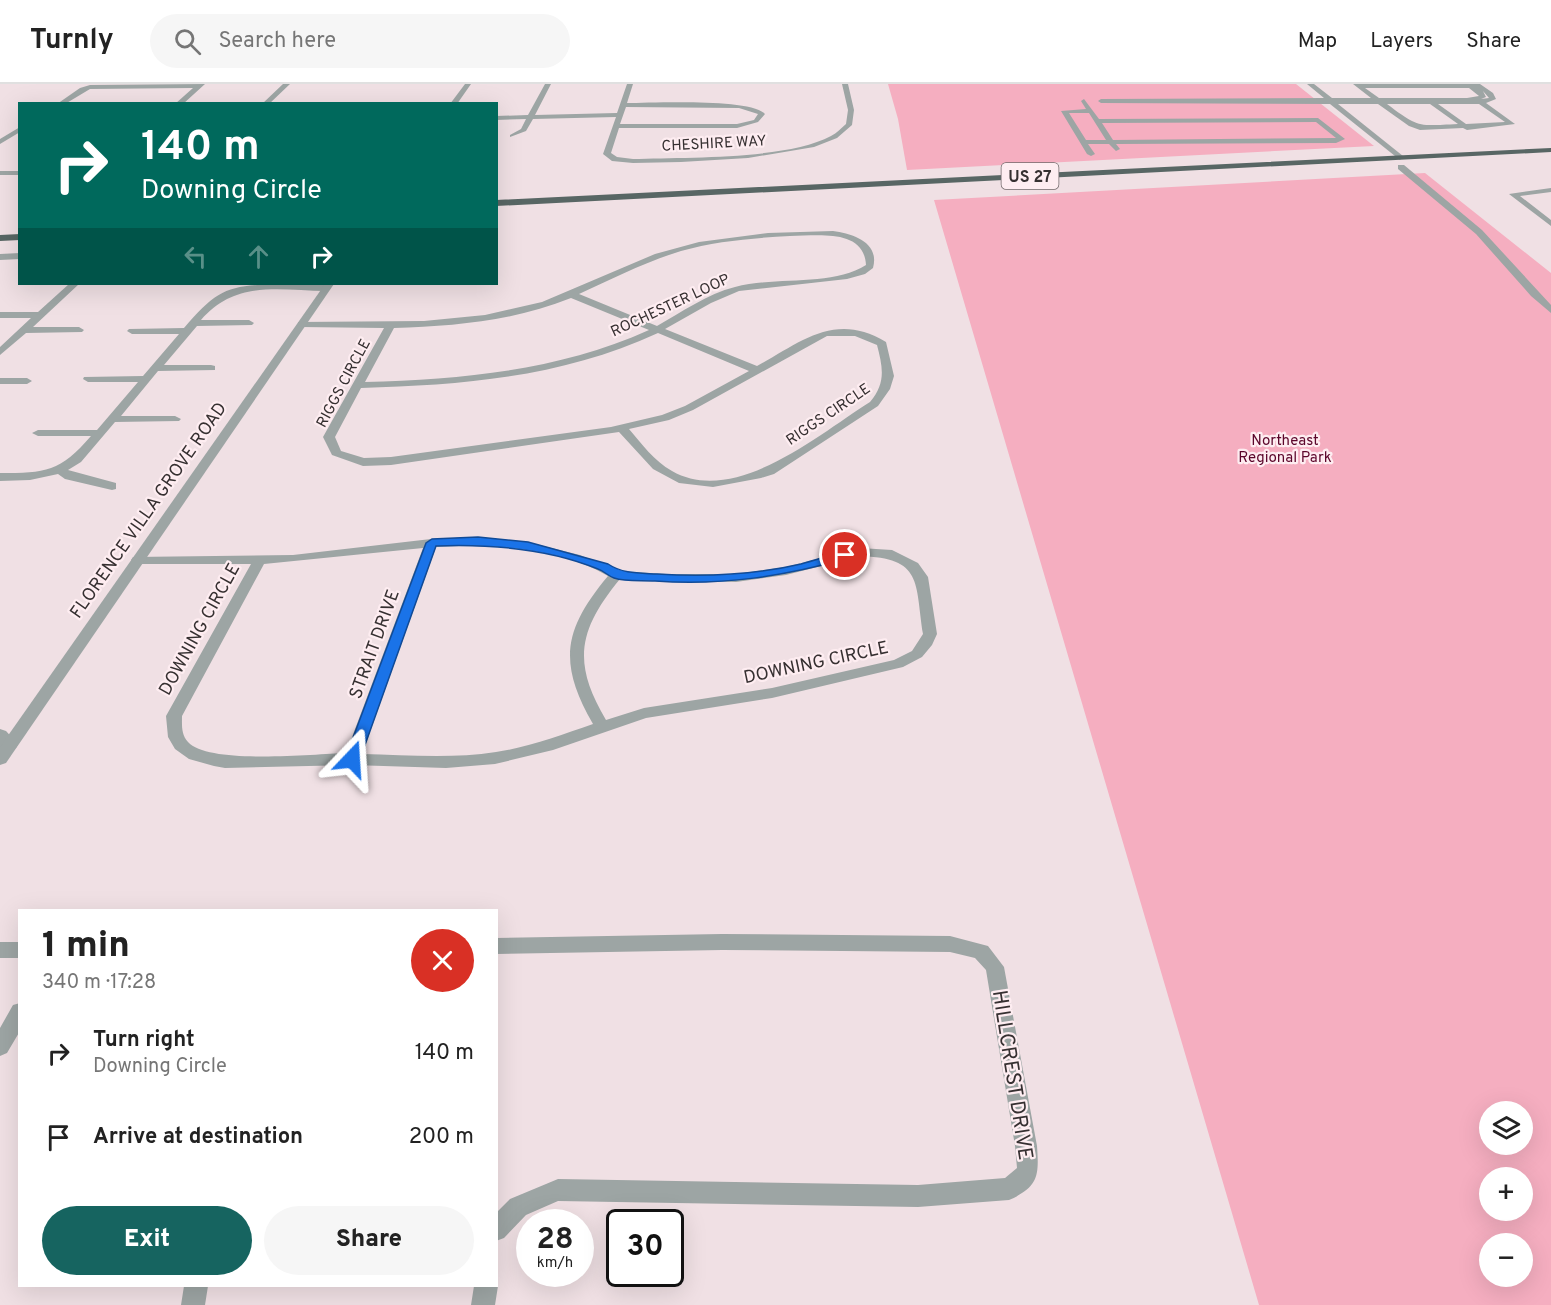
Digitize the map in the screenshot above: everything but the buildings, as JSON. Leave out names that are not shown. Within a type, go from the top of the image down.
[{"type":"highway","points":[[1401,162],[1551,151]]},
{"type":"highway","name":"US 27","points":[[498,203],[1052,175],[1401,162],[1551,159]]},
{"type":"highway","name":"US 27","points":[[498,212],[1228,176],[1401,162]]},
{"type":"highway","points":[[898,192],[900,189],[913,186],[1052,175]]},
{"type":"highway","points":[[0,228],[18,227]]},
{"type":"highway","points":[[0,238],[18,237]]},
{"type":"street","points":[[267,102],[287,84]]},
{"type":"street","points":[[454,102],[468,84]]},
{"type":"street","points":[[512,136],[522,132],[548,84]]},
{"type":"street","name":"CHESHIRE WAY","points":[[630,84],[607,154],[611,158],[621,160],[746,156],[787,151],[824,141],[847,128],[851,117],[845,84]]},
{"type":"street","points":[[1310,84],[1401,162],[1486,240],[1526,287],[1551,310]]},
{"type":"street","points":[[63,102],[82,89],[95,87],[201,85]]},
{"type":"street","points":[[180,102],[201,85]]},
{"type":"street","points":[[1206,150],[1127,151],[1116,148],[1084,101],[1478,101],[1494,97],[1474,85],[1358,85]]},
{"type":"street","points":[[1358,85],[1416,128],[1467,128],[1512,124],[1478,101]]},
{"type":"street","points":[[1429,101],[1467,128]]},
{"type":"street","points":[[616,126],[737,126],[751,123],[762,117],[758,110],[739,106],[623,105]]},
{"type":"street","points":[[1090,111],[1064,111],[1091,154]]},
{"type":"street","points":[[498,115],[620,115]]},
{"type":"street","points":[[1205,120],[1212,128]]},
{"type":"street","points":[[1083,142],[1336,141],[1341,139],[1318,120],[1097,121]]},
{"type":"street","points":[[1,141],[18,130]]},
{"type":"street","points":[[1219,135],[1226,142]]},
{"type":"street","points":[[1,141],[18,141]]},
{"type":"street","points":[[1420,171],[1495,235],[1511,255],[1514,264],[1512,268]]},
{"type":"street","points":[[0,173],[18,173]]},
{"type":"street","points":[[1550,223],[1513,194],[1551,190]]},
{"type":"street","name":"ROCHESTER LOOP","points":[[359,385],[436,383],[496,377],[594,354],[657,330],[721,295],[738,289],[770,282],[845,278],[861,273],[870,266],[866,246],[851,237],[827,234],[717,241],[676,250],[627,268],[570,294]]},
{"type":"street","points":[[0,257],[18,256]]},
{"type":"street","points":[[0,352],[73,285]]},
{"type":"street","points":[[227,285],[269,297],[325,290]]},
{"type":"street","points":[[0,477],[35,477],[59,470],[77,460],[213,301],[243,290]]},
{"type":"street","name":"FLORENCE VILLA GROVE ROAD","points":[[0,759],[3,742],[138,560],[325,290]]},
{"type":"street","points":[[301,324],[390,326],[497,314],[544,304],[570,294],[757,370]]},
{"type":"street","points":[[0,315],[40,315]]},
{"type":"street","points":[[132,331],[249,323]]},
{"type":"street","name":"RIGGS CIRCLE","points":[[390,326],[329,437],[336,453],[363,462],[391,461],[622,428],[679,413],[825,333],[847,331],[869,335],[882,344],[890,376],[885,392],[874,404],[770,471],[751,479],[729,483],[693,482],[672,476],[657,467],[622,428]]},
{"type":"street","points":[[24,330],[79,330]]},
{"type":"street","points":[[156,368],[212,368]]},
{"type":"street","points":[[88,379],[146,379]]},
{"type":"street","points":[[0,381],[27,381]]},
{"type":"street","points":[[113,419],[176,419]]},
{"type":"street","points":[[38,433],[100,433]]},
{"type":"street","points":[[59,470],[69,476],[112,486]]},
{"type":"street","name":"DOWNING CIRCLE","points":[[138,560],[260,560],[337,555],[432,543],[478,541],[528,545],[604,567],[616,575],[674,579],[736,578],[786,571],[860,552],[886,553],[904,560],[921,577],[930,634],[927,642],[917,654],[907,661],[879,669],[772,693],[644,713],[547,746],[495,758],[446,762],[352,759],[225,762],[196,756],[182,746],[172,729],[176,710],[260,560]]},
{"type":"street","name":"STRAIT DRIVE","points":[[352,759],[432,543]]},
{"type":"street","points":[[602,726],[582,688],[576,662],[577,643],[590,608],[616,575]]},
{"type":"street","name":"HILLCREST DRIVE","points":[[498,946],[722,942],[950,944],[981,952],[995,967],[1026,1146],[1028,1173],[1009,1189],[918,1196],[558,1190],[518,1207],[498,1228]]},
{"type":"street","points":[[0,950],[18,950]]},
{"type":"street","points":[[0,1047],[18,1015]]},
{"type":"street","points":[[193,1305],[196,1287]]},
{"type":"street","points":[[483,1305],[486,1287]]},
{"type":"green space","points":[[888,84],[1296,84],[1374,146],[907,170],[898,119]]},
{"type":"green space","name":"Northeast Regional Park","points":[[1425,173],[1551,273],[1551,1305],[1259,1305],[934,200]]},
{"type":"route","points":[[352,759],[432,543],[478,541],[528,545],[604,567],[616,575],[666,578],[723,579],[760,575],[801,568],[845,555]]}]
